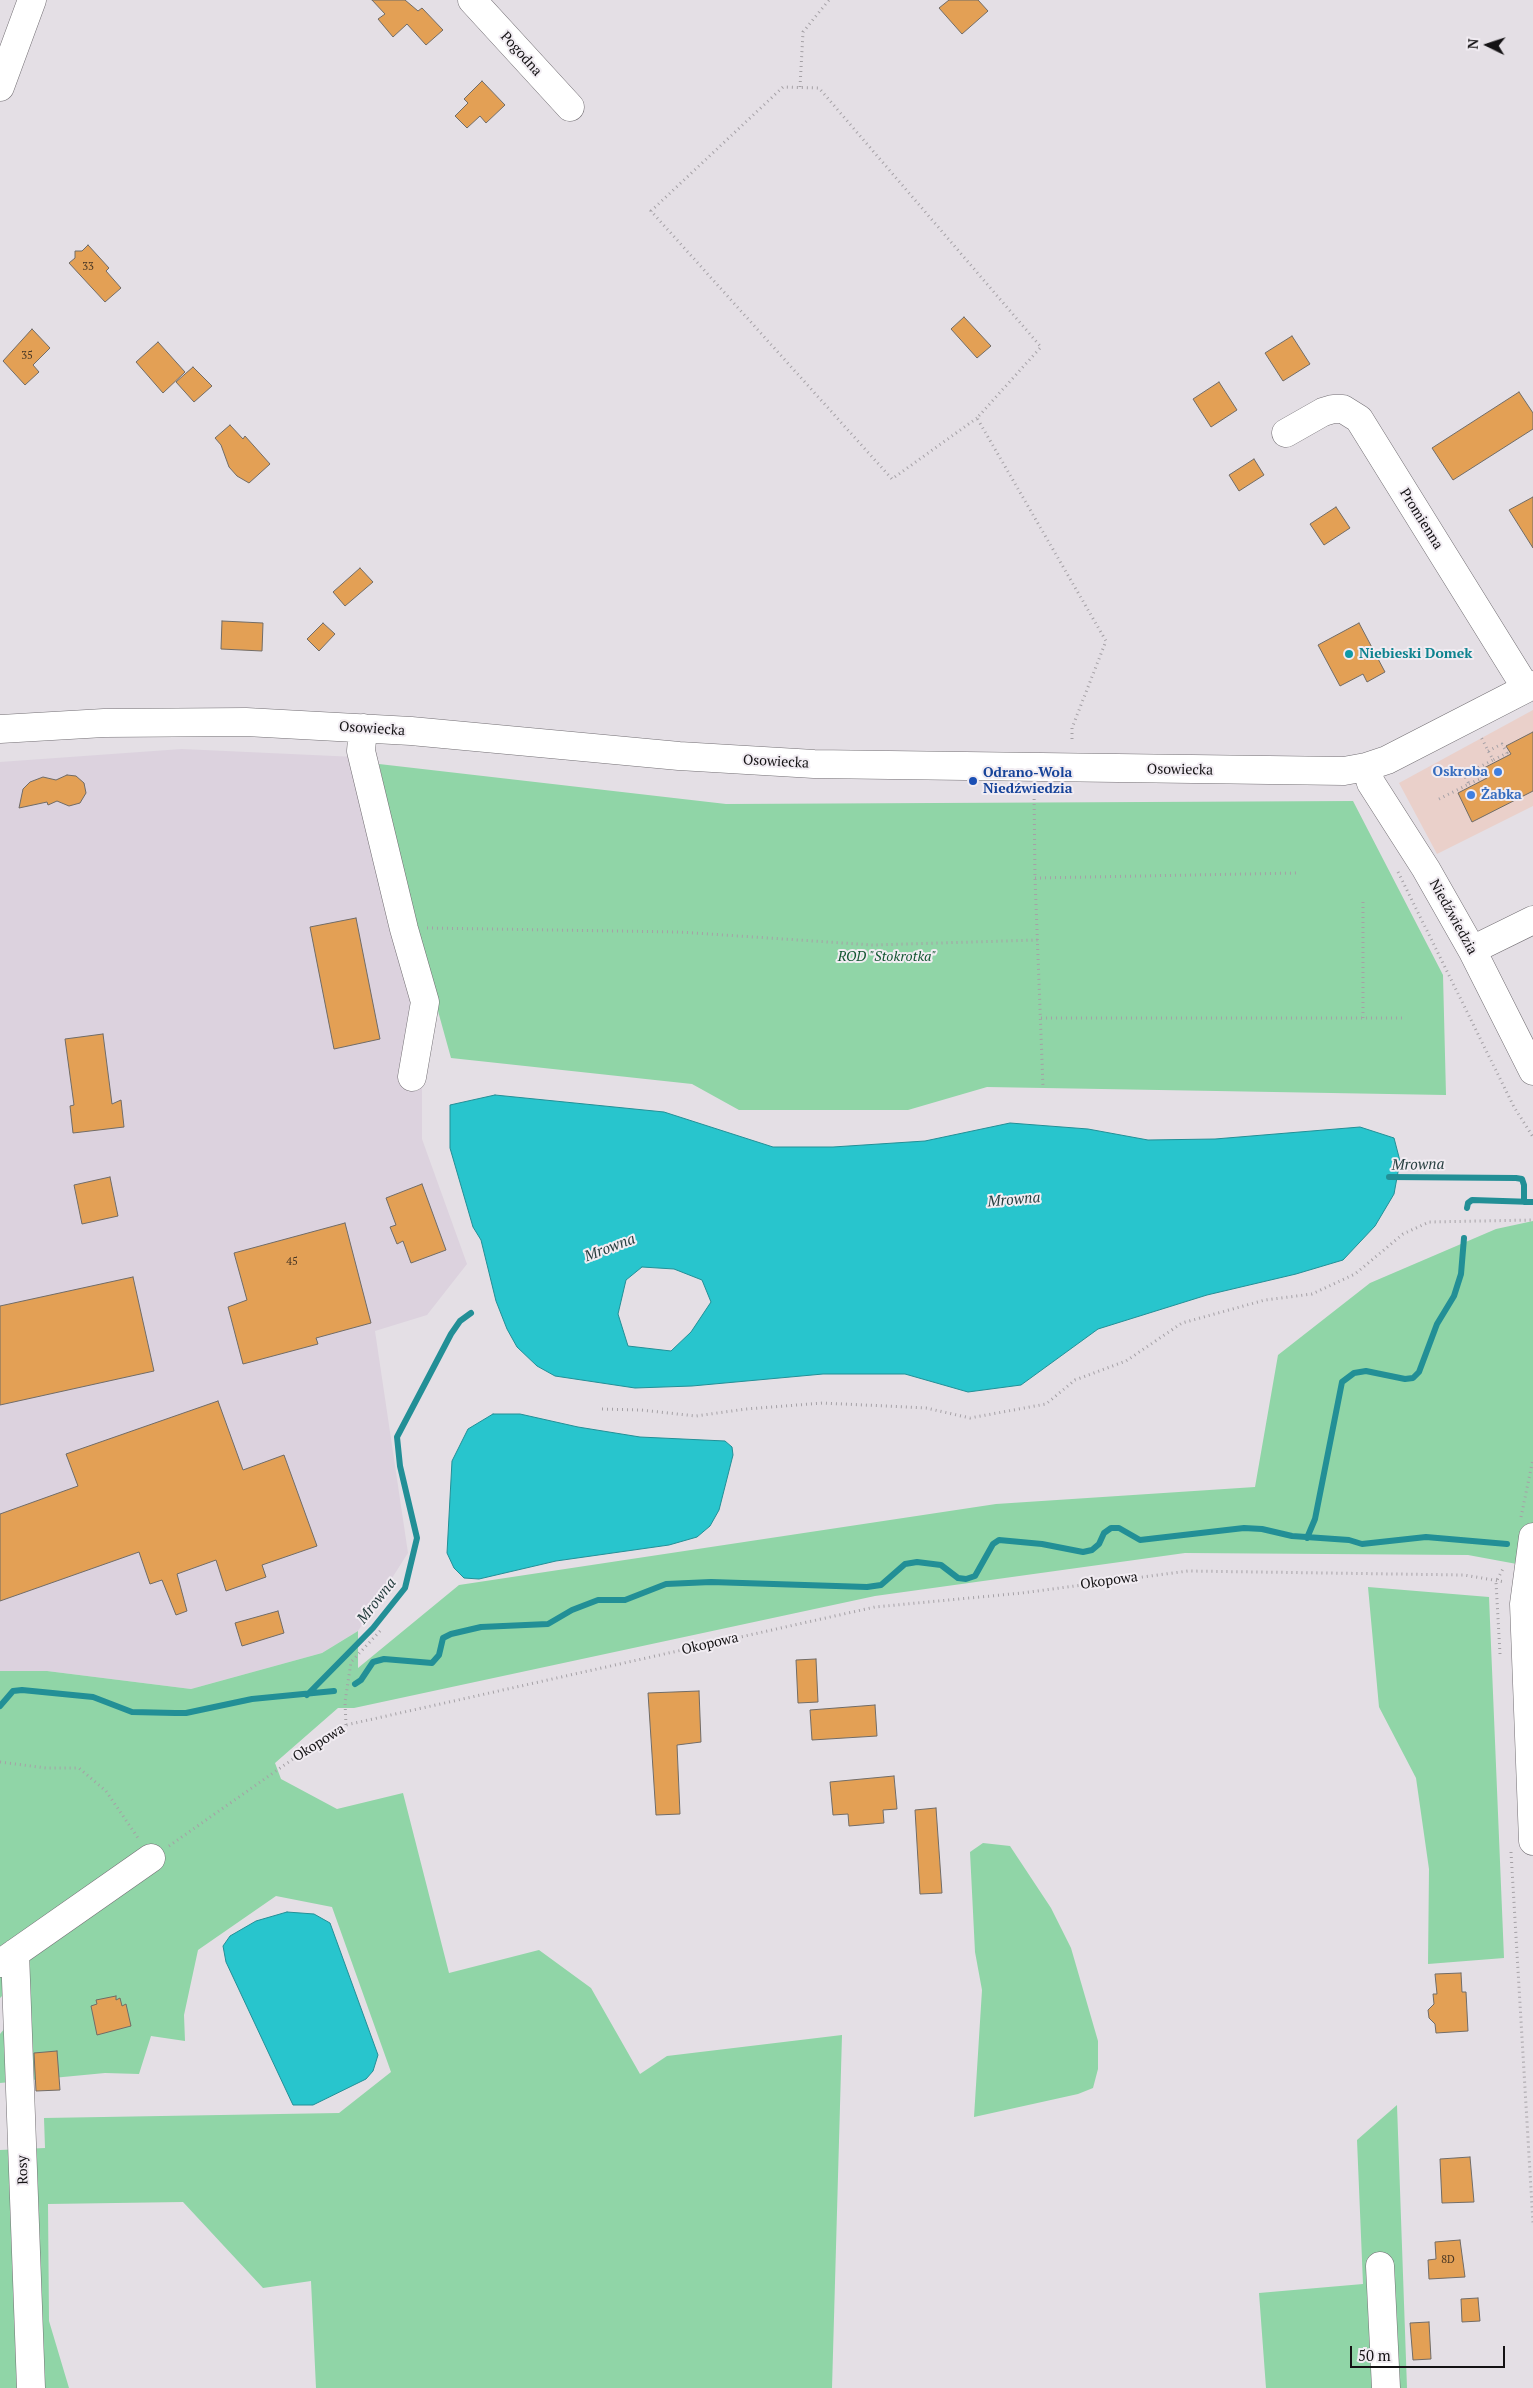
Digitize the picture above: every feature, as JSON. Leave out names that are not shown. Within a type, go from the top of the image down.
[{"type":"street","points":[[0,87],[32,0]]},
{"type":"street","name":"Pogodna","points":[[472,0],[570,107]]},
{"type":"street","name":"Promienna","points":[[1286,434],[1323,412],[1333,409],[1344,409],[1359,419],[1529,686]]},
{"type":"street","name":"Osowiecka","points":[[0,729],[104,724],[246,722],[363,728],[733,760],[814,764],[1310,772],[1344,771],[1366,767],[1408,750],[1529,686]]},
{"type":"street","points":[[363,728],[362,751],[404,928],[425,1002],[412,1077]]},
{"type":"street","name":"Niedźwiedzia","points":[[1366,767],[1371,783],[1426,869],[1472,950],[1533,1071]]},
{"type":"street","points":[[1472,950],[1533,920]]},
{"type":"street","points":[[1522,1845],[1524,1604],[1529,1583],[1533,1540]]},
{"type":"street","points":[[7,1959],[151,1858]]},
{"type":"street","name":"Rosy","points":[[7,1959],[31,2388]]},
{"type":"street","points":[[1380,2266],[1386,2388]]},
{"type":"path","points":[[800,87],[803,32],[829,0]]},
{"type":"path","points":[[783,87],[818,88],[1041,347],[977,418],[892,479],[651,211],[783,87]]},
{"type":"path","points":[[977,418],[1106,641],[1072,728],[1073,769]]},
{"type":"path","points":[[1477,729],[1493,760]]},
{"type":"path","points":[[1469,784],[1464,775],[1507,753],[1502,744],[1488,751]]},
{"type":"path","points":[[1034,768],[1035,878],[1043,1087]]},
{"type":"path","points":[[1440,799],[1482,778],[1477,768]]},
{"type":"path","points":[[1396,863],[1400,880],[1514,1106],[1533,1136]]},
{"type":"path","points":[[1035,878],[1298,873]]},
{"type":"path","points":[[1362,902],[1363,1018]]},
{"type":"path","points":[[404,928],[679,932],[873,945],[1038,940]]},
{"type":"path","points":[[1041,1018],[1402,1018]]},
{"type":"path","points":[[602,1409],[641,1410],[696,1416],[822,1403],[926,1408],[970,1418],[1046,1404],[1075,1380],[1126,1361],[1182,1322],[1265,1300],[1312,1294],[1355,1274],[1402,1234],[1429,1222],[1533,1220]]},
{"type":"path","name":"Okopowa","points":[[151,1858],[293,1759],[346,1725],[875,1607],[1022,1593],[1188,1571],[1464,1575],[1496,1582],[1500,1661]]},
{"type":"path","points":[[346,1725],[345,1702],[351,1662],[382,1628]]},
{"type":"path","points":[[0,1762],[46,1768],[79,1768],[106,1791],[151,1858]]},
{"type":"path","points":[[1522,1845],[1533,2223]]},
{"type":"shaded area","points":[[1533,710],[1533,806],[1437,854],[1399,783]]},
{"type":"shaded area","points":[[182,749],[356,757],[416,1000],[422,1078],[422,1139],[467,1264],[427,1315],[375,1331],[408,1553],[358,1631],[322,1653],[191,1689],[47,1671],[0,1671],[0,762]]},
{"type":"green space","name":"ROD \"Stokrotka\"","points":[[379,764],[726,804],[1353,801],[1443,975],[1446,1095],[987,1087],[908,1110],[739,1110],[692,1084],[451,1058],[415,928]]},
{"type":"green space","points":[[1533,1221],[1533,1567],[1468,1555],[1185,1553],[875,1596],[354,1708],[338,1708],[275,1763],[281,1779],[337,1809],[403,1793],[449,1973],[539,1950],[591,1988],[640,2074],[667,2056],[842,2035],[832,2388],[316,2388],[311,2281],[263,2288],[183,2202],[48,2204],[49,2321],[69,2388],[0,2388],[0,2150],[45,2148],[44,2118],[339,2113],[391,2072],[332,1907],[276,1896],[198,1950],[184,2015],[185,2041],[151,2036],[139,2074],[105,2073],[0,2083],[0,2034],[5,2028],[3,1995],[0,1998],[0,1671],[47,1671],[191,1689],[322,1653],[358,1631],[358,1668],[459,1585],[996,1504],[1255,1487],[1278,1355],[1370,1283],[1496,1229]]},
{"type":"green space","points":[[1368,1587],[1489,1597],[1504,1958],[1428,1964],[1429,1869],[1416,1778],[1379,1707]]},
{"type":"green space","points":[[983,1843],[1010,1846],[1051,1908],[1071,1948],[1098,2041],[1098,2069],[1093,2088],[1078,2094],[974,2117],[982,1990],[975,1952],[970,1852]]},
{"type":"green space","points":[[1397,2105],[1407,2388],[1266,2388],[1259,2293],[1363,2284],[1357,2140]]},
{"type":"water","points":[[495,1095],[664,1112],[773,1147],[833,1147],[925,1141],[1010,1123],[1088,1129],[1148,1140],[1215,1139],[1360,1127],[1394,1138],[1400,1161],[1394,1194],[1375,1226],[1343,1260],[1296,1274],[1207,1295],[1098,1329],[1021,1385],[968,1392],[905,1374],[823,1374],[692,1386],[635,1388],[555,1376],[537,1366],[517,1347],[507,1329],[496,1301],[481,1240],[473,1227],[450,1148],[450,1105]],"holes":[[[642,1267],[674,1269],[702,1280],[711,1302],[691,1332],[671,1351],[628,1346],[618,1314],[626,1280]]]},
{"type":"water","points":[[493,1414],[520,1414],[578,1427],[640,1437],[725,1441],[732,1447],[733,1455],[719,1510],[710,1526],[697,1537],[669,1545],[556,1561],[479,1579],[464,1578],[454,1568],[447,1553],[452,1461],[468,1429]]},
{"type":"water","points":[[287,1912],[314,1914],[330,1923],[378,2055],[373,2071],[366,2079],[313,2105],[293,2105],[226,1962],[223,1946],[230,1936],[256,1921]]},
{"type":"building","points":[[372,0],[405,0],[418,11],[422,8],[443,30],[426,45],[407,24],[393,37],[378,19],[385,14]]},
{"type":"building","points":[[949,0],[978,0],[988,11],[962,34],[939,8]]},
{"type":"building","points":[[482,81],[505,105],[486,123],[480,116],[467,128],[455,116],[468,103],[464,99]]},
{"type":"building","points":[[88,245],[109,268],[106,271],[121,288],[105,302],[69,263],[75,258],[75,251],[82,251]]},
{"type":"building","points":[[964,317],[991,346],[977,358],[951,329]]},
{"type":"building","points":[[32,329],[50,348],[33,365],[39,372],[25,385],[3,361]]},
{"type":"building","points":[[1292,336],[1310,364],[1283,381],[1265,353]]},
{"type":"building","points":[[158,342],[185,372],[163,393],[136,362]]},
{"type":"building","points":[[193,367],[212,386],[194,402],[176,382]]},
{"type":"building","points":[[1219,382],[1237,410],[1211,427],[1193,399]]},
{"type":"building","points":[[1519,392],[1533,413],[1533,429],[1453,480],[1432,448]]},
{"type":"building","points":[[230,425],[243,439],[245,436],[270,464],[249,483],[237,476],[229,467],[221,445],[215,438]]},
{"type":"building","points":[[1254,459],[1264,475],[1239,491],[1229,475]]},
{"type":"building","points":[[1533,497],[1533,548],[1509,510]]},
{"type":"building","points":[[1336,507],[1350,528],[1324,545],[1310,524]]},
{"type":"building","points":[[360,568],[373,582],[345,606],[333,592]]},
{"type":"building","points":[[222,621],[263,623],[262,651],[221,649]]},
{"type":"building","points":[[323,623],[335,634],[319,651],[307,639]]},
{"type":"building","name":"Niebieski Domek","points":[[1359,623],[1385,672],[1367,682],[1363,674],[1340,686],[1318,645]]},
{"type":"building","points":[[1533,732],[1533,791],[1472,822],[1458,793],[1487,778],[1482,769],[1511,754],[1506,746]]},
{"type":"building","points":[[67,775],[76,776],[84,783],[86,793],[80,803],[69,806],[57,801],[48,805],[47,802],[19,808],[23,789],[30,782],[43,777],[56,780]]},
{"type":"building","points":[[356,918],[380,1039],[334,1049],[310,927]]},
{"type":"building","points":[[103,1034],[112,1104],[121,1100],[124,1127],[73,1133],[70,1106],[74,1105],[65,1039]]},
{"type":"building","points":[[110,1177],[118,1216],[82,1224],[74,1185]]},
{"type":"building","points":[[422,1184],[446,1250],[411,1263],[403,1241],[397,1244],[390,1227],[396,1225],[386,1198]]},
{"type":"building","points":[[345,1223],[371,1323],[316,1338],[318,1344],[243,1364],[228,1307],[247,1300],[234,1253]]},
{"type":"building","points":[[133,1277],[154,1371],[0,1405],[0,1306]]},
{"type":"building","points":[[218,1401],[243,1470],[284,1455],[317,1546],[262,1565],[266,1577],[226,1591],[216,1560],[177,1574],[187,1611],[176,1615],[162,1580],[150,1584],[139,1552],[0,1601],[0,1514],[78,1486],[66,1454]]},
{"type":"building","points":[[278,1611],[284,1633],[242,1646],[235,1623]]},
{"type":"building","points":[[816,1659],[818,1702],[798,1703],[796,1660]]},
{"type":"building","points":[[699,1691],[701,1742],[677,1745],[680,1814],[656,1815],[648,1693]]},
{"type":"building","points":[[875,1705],[877,1736],[812,1740],[810,1710]]},
{"type":"building","points":[[894,1776],[897,1809],[883,1810],[884,1823],[849,1826],[848,1814],[833,1815],[830,1782]]},
{"type":"building","points":[[936,1808],[942,1893],[920,1894],[915,1810]]},
{"type":"building","points":[[1461,1973],[1462,1992],[1466,1992],[1468,2031],[1436,2033],[1435,2024],[1429,2018],[1428,2010],[1434,2004],[1433,1994],[1437,1994],[1435,1974]]},
{"type":"building","points":[[116,1996],[116,2000],[120,1998],[122,2006],[126,2004],[131,2026],[97,2035],[91,2006],[97,2004],[96,2000]]},
{"type":"building","points":[[57,2051],[60,2090],[36,2091],[34,2053]]},
{"type":"building","points":[[1470,2157],[1474,2202],[1442,2203],[1440,2159]]},
{"type":"building","points":[[1460,2240],[1465,2277],[1429,2279],[1428,2260],[1436,2259],[1435,2242]]},
{"type":"building","points":[[1478,2298],[1480,2321],[1462,2322],[1461,2299]]},
{"type":"building","points":[[1429,2322],[1431,2359],[1413,2360],[1410,2323]]},
{"type":"waterway","name":"Mrowna","points":[[1389,1177],[1522,1179],[1524,1202]]},
{"type":"waterway","name":"Mrowna","points":[[1467,1208],[1468,1203],[1472,1200],[1533,1202]]},
{"type":"waterway","name":"Mrowna","points":[[1307,1538],[1315,1519],[1342,1382],[1354,1373],[1366,1371],[1405,1379],[1413,1378],[1419,1372],[1437,1324],[1454,1296],[1461,1274],[1464,1238]]},
{"type":"waterway","name":"Mrowna","points":[[307,1695],[373,1628],[405,1588],[417,1538],[400,1466],[397,1437],[451,1334],[460,1321],[471,1313]]},
{"type":"waterway","name":"Mrowna","points":[[355,1684],[361,1680],[373,1662],[384,1659],[432,1663],[439,1655],[443,1638],[451,1634],[481,1627],[548,1624],[572,1610],[598,1600],[625,1600],[666,1584],[711,1582],[867,1587],[881,1585],[905,1564],[917,1562],[941,1565],[958,1578],[966,1579],[975,1576],[993,1544],[999,1540],[1042,1544],[1083,1552],[1092,1550],[1099,1544],[1104,1533],[1111,1528],[1119,1528],[1140,1540],[1244,1528],[1262,1529],[1292,1536],[1349,1540],[1362,1544],[1426,1537],[1507,1544]]},
{"type":"waterway","name":"Mrowna","points":[[0,1706],[13,1691],[22,1690],[93,1697],[132,1712],[186,1713],[252,1699],[334,1691]]},
{"type":"place","name":"Niebieski Domek","points":[[1349,654]]},
{"type":"place","name":"Oskroba","points":[[1498,772]]},
{"type":"place","name":"Odrano-Wola Niedźwiedzia","points":[[973,781]]},
{"type":"place","name":"Żabka","points":[[1471,795]]}]
